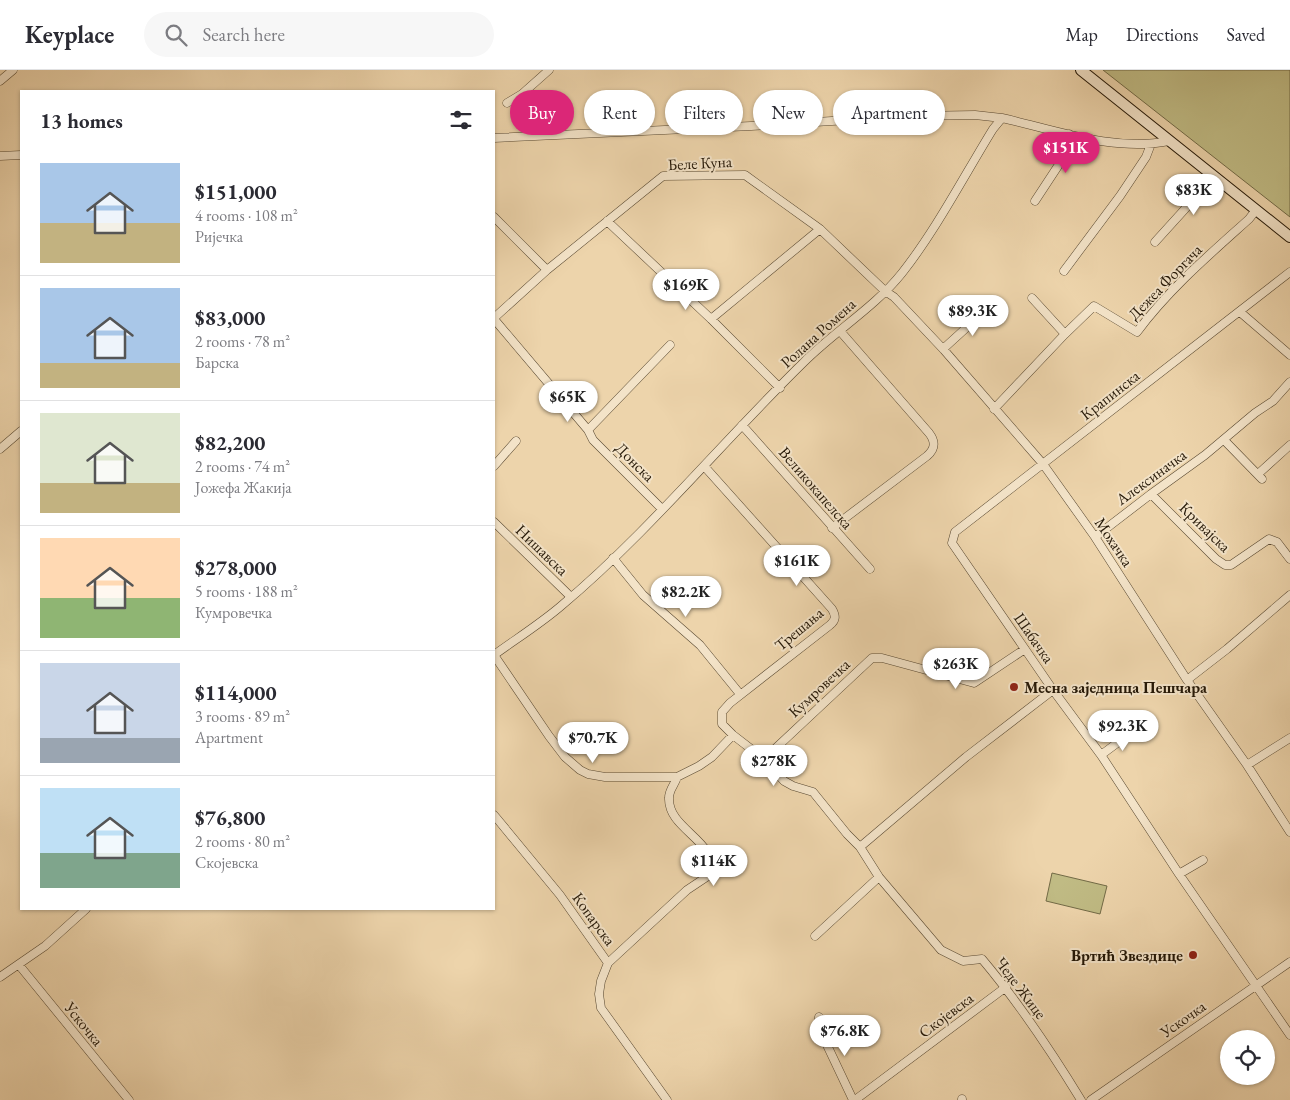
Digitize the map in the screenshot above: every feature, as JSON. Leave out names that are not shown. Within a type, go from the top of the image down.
[{"type":"main road","points":[[1081,70],[1290,237]]},
{"type":"street","points":[[0,81],[13,70]]},
{"type":"street","points":[[507,103],[522,94],[549,70]]},
{"type":"street","points":[[495,138],[914,116],[975,115],[1002,118],[1112,142],[1150,144],[1169,141]]},
{"type":"street","name":"Ролана Ромена","points":[[495,654],[571,597],[613,558],[780,388],[804,361],[885,291],[918,252],[993,129],[1002,118]]},
{"type":"street","points":[[1034,201],[1058,166],[1069,134]]},
{"type":"street","points":[[1064,271],[1120,196],[1146,157],[1150,144]]},
{"type":"street","points":[[0,156],[20,156]]},
{"type":"street","points":[[1155,242],[1194,199],[1211,174]]},
{"type":"street","name":"Беле Куна","points":[[495,317],[547,270],[663,176],[745,175],[820,229],[885,291]]},
{"type":"street","name":"Дежеа Форгача","points":[[994,409],[1094,306],[1137,332],[1172,289],[1249,219],[1256,210]]},
{"type":"street","points":[[495,219],[547,270]]},
{"type":"street","points":[[607,221],[711,319],[780,388]]},
{"type":"street","points":[[711,319],[820,229]]},
{"type":"street","name":"Крапинска","points":[[952,543],[955,532],[1290,272]]},
{"type":"street","name":"Мохачка","points":[[885,291],[894,297],[943,349],[1043,464],[1095,537],[1290,832]]},
{"type":"street","points":[[1032,298],[1065,334]]},
{"type":"street","points":[[943,349],[988,308]]},
{"type":"street","points":[[1240,312],[1290,354]]},
{"type":"street","name":"Донска","points":[[495,319],[588,430],[593,440],[662,508]]},
{"type":"street","points":[[832,528],[927,456],[934,446],[933,439],[929,433],[840,331]]},
{"type":"street","points":[[588,430],[670,345]]},
{"type":"street","name":"Алексиначка","points":[[1095,537],[1224,440],[1272,401],[1290,382]]},
{"type":"street","name":"Великокапелска","points":[[742,425],[870,569]]},
{"type":"street","points":[[0,449],[20,432]]},
{"type":"street","points":[[1224,440],[1260,476],[1290,445]]},
{"type":"street","points":[[495,465],[516,441]]},
{"type":"street","name":"Трешања","points":[[704,466],[780,548],[832,609],[835,616],[830,624],[740,694]]},
{"type":"street","name":"Кривајска","points":[[1151,494],[1216,559],[1225,565],[1231,564],[1269,539],[1277,542],[1290,559]]},
{"type":"street","name":"Нишавска","points":[[495,523],[571,597]]},
{"type":"street","name":"Шабачка","points":[[952,543],[1053,690],[1101,754],[1179,874],[1290,1035]]},
{"type":"street","points":[[613,558],[643,595],[700,645],[740,694],[725,708],[721,715],[722,724],[764,759],[784,781],[813,792],[860,847],[879,877],[815,936]]},
{"type":"street","points":[[1188,680],[1290,594]]},
{"type":"street","name":"Кумровечка","points":[[764,759],[872,658],[882,658],[974,683],[1025,649]]},
{"type":"street","name":"Ролана Ромена","points":[[495,656],[565,757],[580,770],[596,777],[678,777],[700,766],[712,757],[733,735]]},
{"type":"street","points":[[860,847],[966,757],[1053,690]]},
{"type":"street","points":[[1101,754],[1132,732]]},
{"type":"street","points":[[1247,765],[1290,738]]},
{"type":"street","points":[[608,963],[687,890],[710,874],[711,862],[708,854],[690,831],[679,822],[670,808],[669,792],[678,777]]},
{"type":"street","name":"Копарска","points":[[495,816],[560,895],[608,963],[601,981],[599,994],[601,1008],[667,1100]]},
{"type":"street","points":[[1179,874],[1203,860]]},
{"type":"street","name":"Чеде Жице","points":[[879,877],[942,950],[963,961],[982,959],[1006,987],[1055,1058],[1081,1100]]},
{"type":"street","points":[[0,977],[45,946],[85,910]]},
{"type":"street","name":"Ускочка","points":[[1091,1100],[1290,962]]},
{"type":"street","name":"Ускочка","points":[[19,965],[128,1100]]},
{"type":"street","name":"Скојевска","points":[[854,1100],[1006,987]]},
{"type":"street","points":[[820,1017],[818,1026],[854,1100]]},
{"type":"shaded area","points":[[1103,70],[1290,70],[1290,217]]},
{"type":"shaded area","points":[[1052,873],[1107,886],[1100,914],[1046,901]]},
{"type":"place","name":"Месна заједница Пешчара","points":[[1014,687]]},
{"type":"place","name":"Вртић Звездице","points":[[1193,955]]}]
